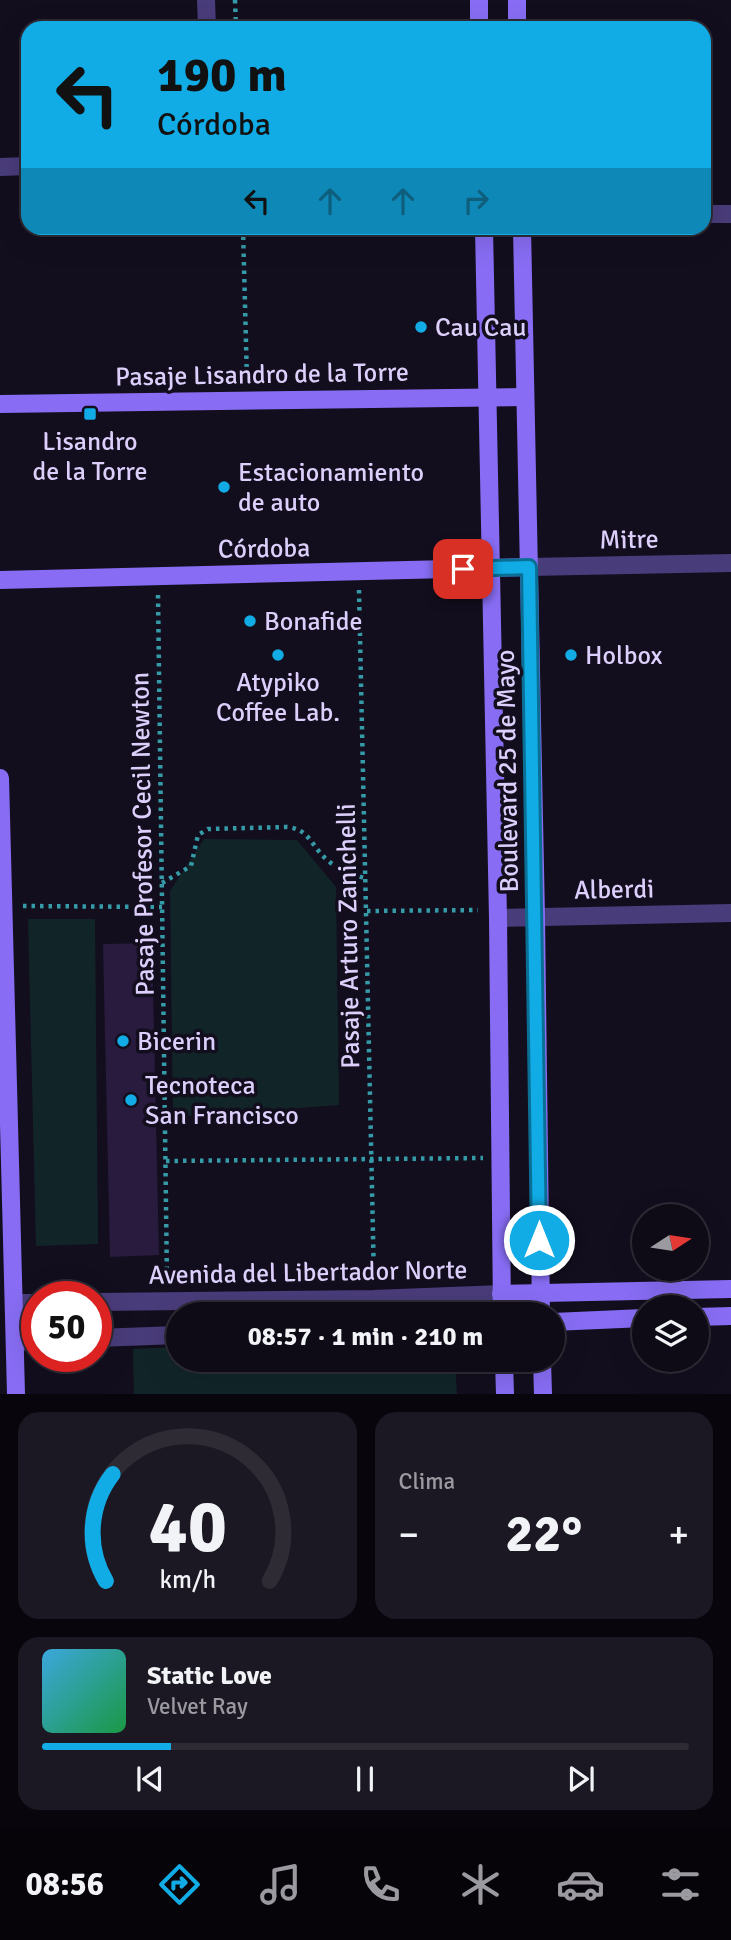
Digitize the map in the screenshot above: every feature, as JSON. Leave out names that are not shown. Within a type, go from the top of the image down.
[{"type":"main road","points":[[479,0],[479,21]]},
{"type":"main road","points":[[517,0],[517,21]]},
{"type":"main road","name":"Boulevard 25 de Mayo","points":[[484,235],[498,914],[501,1302]]},
{"type":"main road","name":"Boulevard 25 de Mayo","points":[[522,235],[536,917],[540,1302]]},
{"type":"main road","name":"Pasaje Lisandro de la Torre","points":[[0,404],[525,397]]},
{"type":"main road","name":"Córdoba","points":[[0,580],[529,567]]},
{"type":"main road","points":[[0,778],[5,906],[3,944],[8,1342],[16,1394]]},
{"type":"main road","name":"Avenida del Libertador Norte","points":[[501,1294],[731,1289]]},
{"type":"main road","points":[[709,1317],[731,1316]]},
{"type":"main road","points":[[565,1321],[632,1319]]},
{"type":"main road","points":[[504,1372],[505,1394]]},
{"type":"main road","points":[[542,1372],[543,1394]]},
{"type":"street","points":[[206,0],[207,21]]},
{"type":"street","points":[[0,167],[21,166]]},
{"type":"street","points":[[711,214],[731,214]]},
{"type":"street","name":"Mitre","points":[[529,567],[731,563]]},
{"type":"street","name":"Alberdi","points":[[498,914],[536,917],[731,913]]},
{"type":"street","name":"Avenida del Libertador Norte","points":[[112,1302],[374,1299],[501,1294]]},
{"type":"street","points":[[112,1337],[166,1335]]},
{"type":"path","points":[[235,0],[236,21]]},
{"type":"path","points":[[243,235],[247,401]]},
{"type":"path","name":"Pasaje Arturo Zanichelli","points":[[359,572],[374,1299]]},
{"type":"path","name":"Pasaje Profesor Cecil Newton","points":[[158,576],[167,1301]]},
{"type":"path","points":[[162,883],[191,866],[198,835],[208,829],[287,827],[298,828],[312,839],[324,858],[366,879]]},
{"type":"path","points":[[5,906],[162,907]]},
{"type":"path","points":[[367,911],[498,914]]},
{"type":"path","points":[[166,1161],[501,1158]]},
{"type":"green space","points":[[204,839],[297,840],[336,887],[339,1105],[173,1117],[170,891]]},
{"type":"green space","points":[[28,919],[95,919],[98,1244],[36,1246]]},
{"type":"green space","points":[[166,1348],[166,1372],[456,1372],[457,1394],[134,1394],[133,1349]]},
{"type":"building","name":"Tecnoteca San Francisco","points":[[152,943],[159,1255],[110,1257],[103,944]]},
{"type":"place","name":"Cau Cau","points":[[421,327]]},
{"type":"place","name":"Lisandro de la Torre","points":[[90,414]]},
{"type":"place","name":"Estacionamiento de auto","points":[[224,487]]},
{"type":"place","name":"Bonafide","points":[[250,621]]},
{"type":"place","name":"Atypiko Coffee Lab.","points":[[278,655]]},
{"type":"place","name":"Holbox","points":[[571,655]]},
{"type":"place","name":"Bicerin","points":[[123,1041]]},
{"type":"place","name":"Tecnoteca San Francisco","points":[[131,1100]]},
{"type":"route","points":[[463,569],[529,567],[539,1240]]}]
